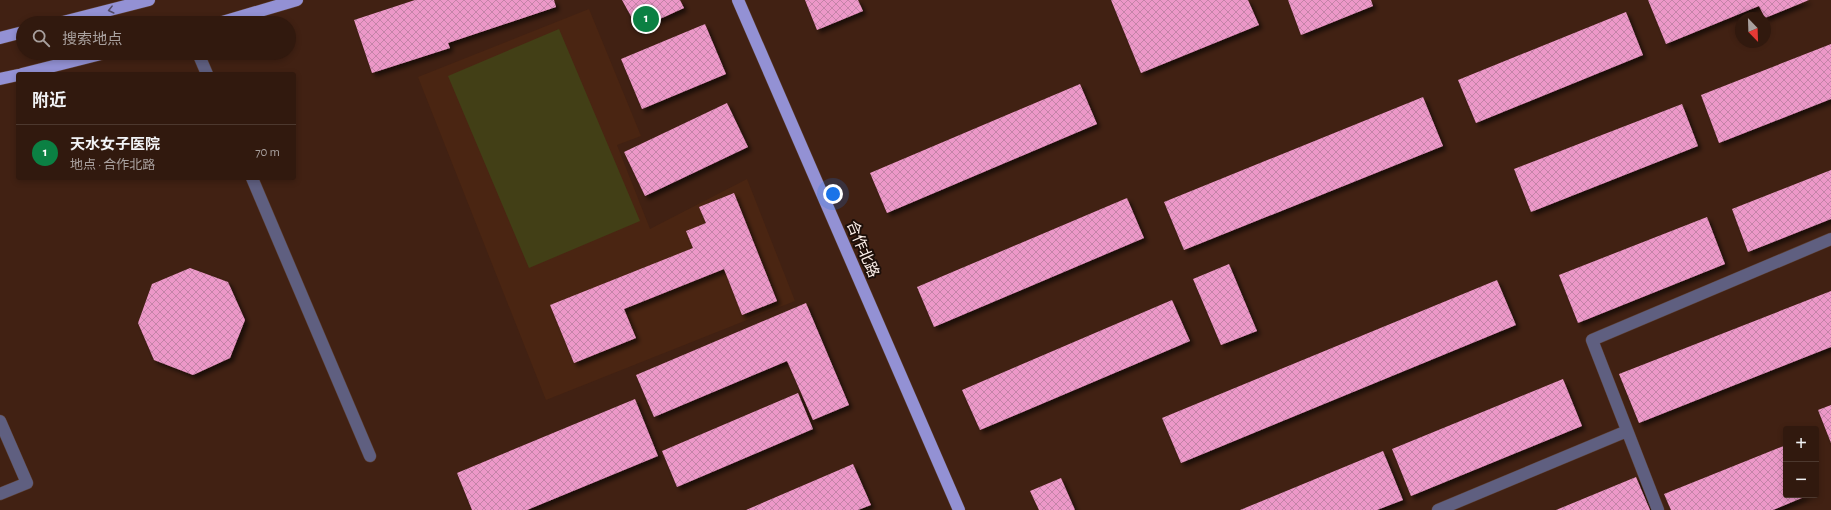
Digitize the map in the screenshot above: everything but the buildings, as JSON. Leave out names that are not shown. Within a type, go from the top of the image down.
[{"type":"main road","points":[[86,16],[149,0]]},
{"type":"main road","points":[[242,16],[297,0]]},
{"type":"main road","name":"合作北路","points":[[738,0],[959,510]]},
{"type":"main road","points":[[0,38],[16,34]]},
{"type":"main road","points":[[30,72],[77,60]]},
{"type":"main road","points":[[0,80],[16,76]]},
{"type":"street","points":[[201,60],[206,72]]},
{"type":"street","points":[[253,180],[370,456]]},
{"type":"street","points":[[1658,510],[1592,340],[1831,239]]},
{"type":"street","points":[[0,421],[27,483],[0,494]]},
{"type":"street","points":[[1438,510],[1627,430]]},
{"type":"shaded area","points":[[589,9],[641,136],[617,145],[650,229],[747,179],[795,301],[546,400],[418,77]]},
{"type":"shaded area","points":[[559,29],[640,221],[529,268],[448,76]]},
{"type":"place","name":"天水女子医院","points":[[646,19]]}]
